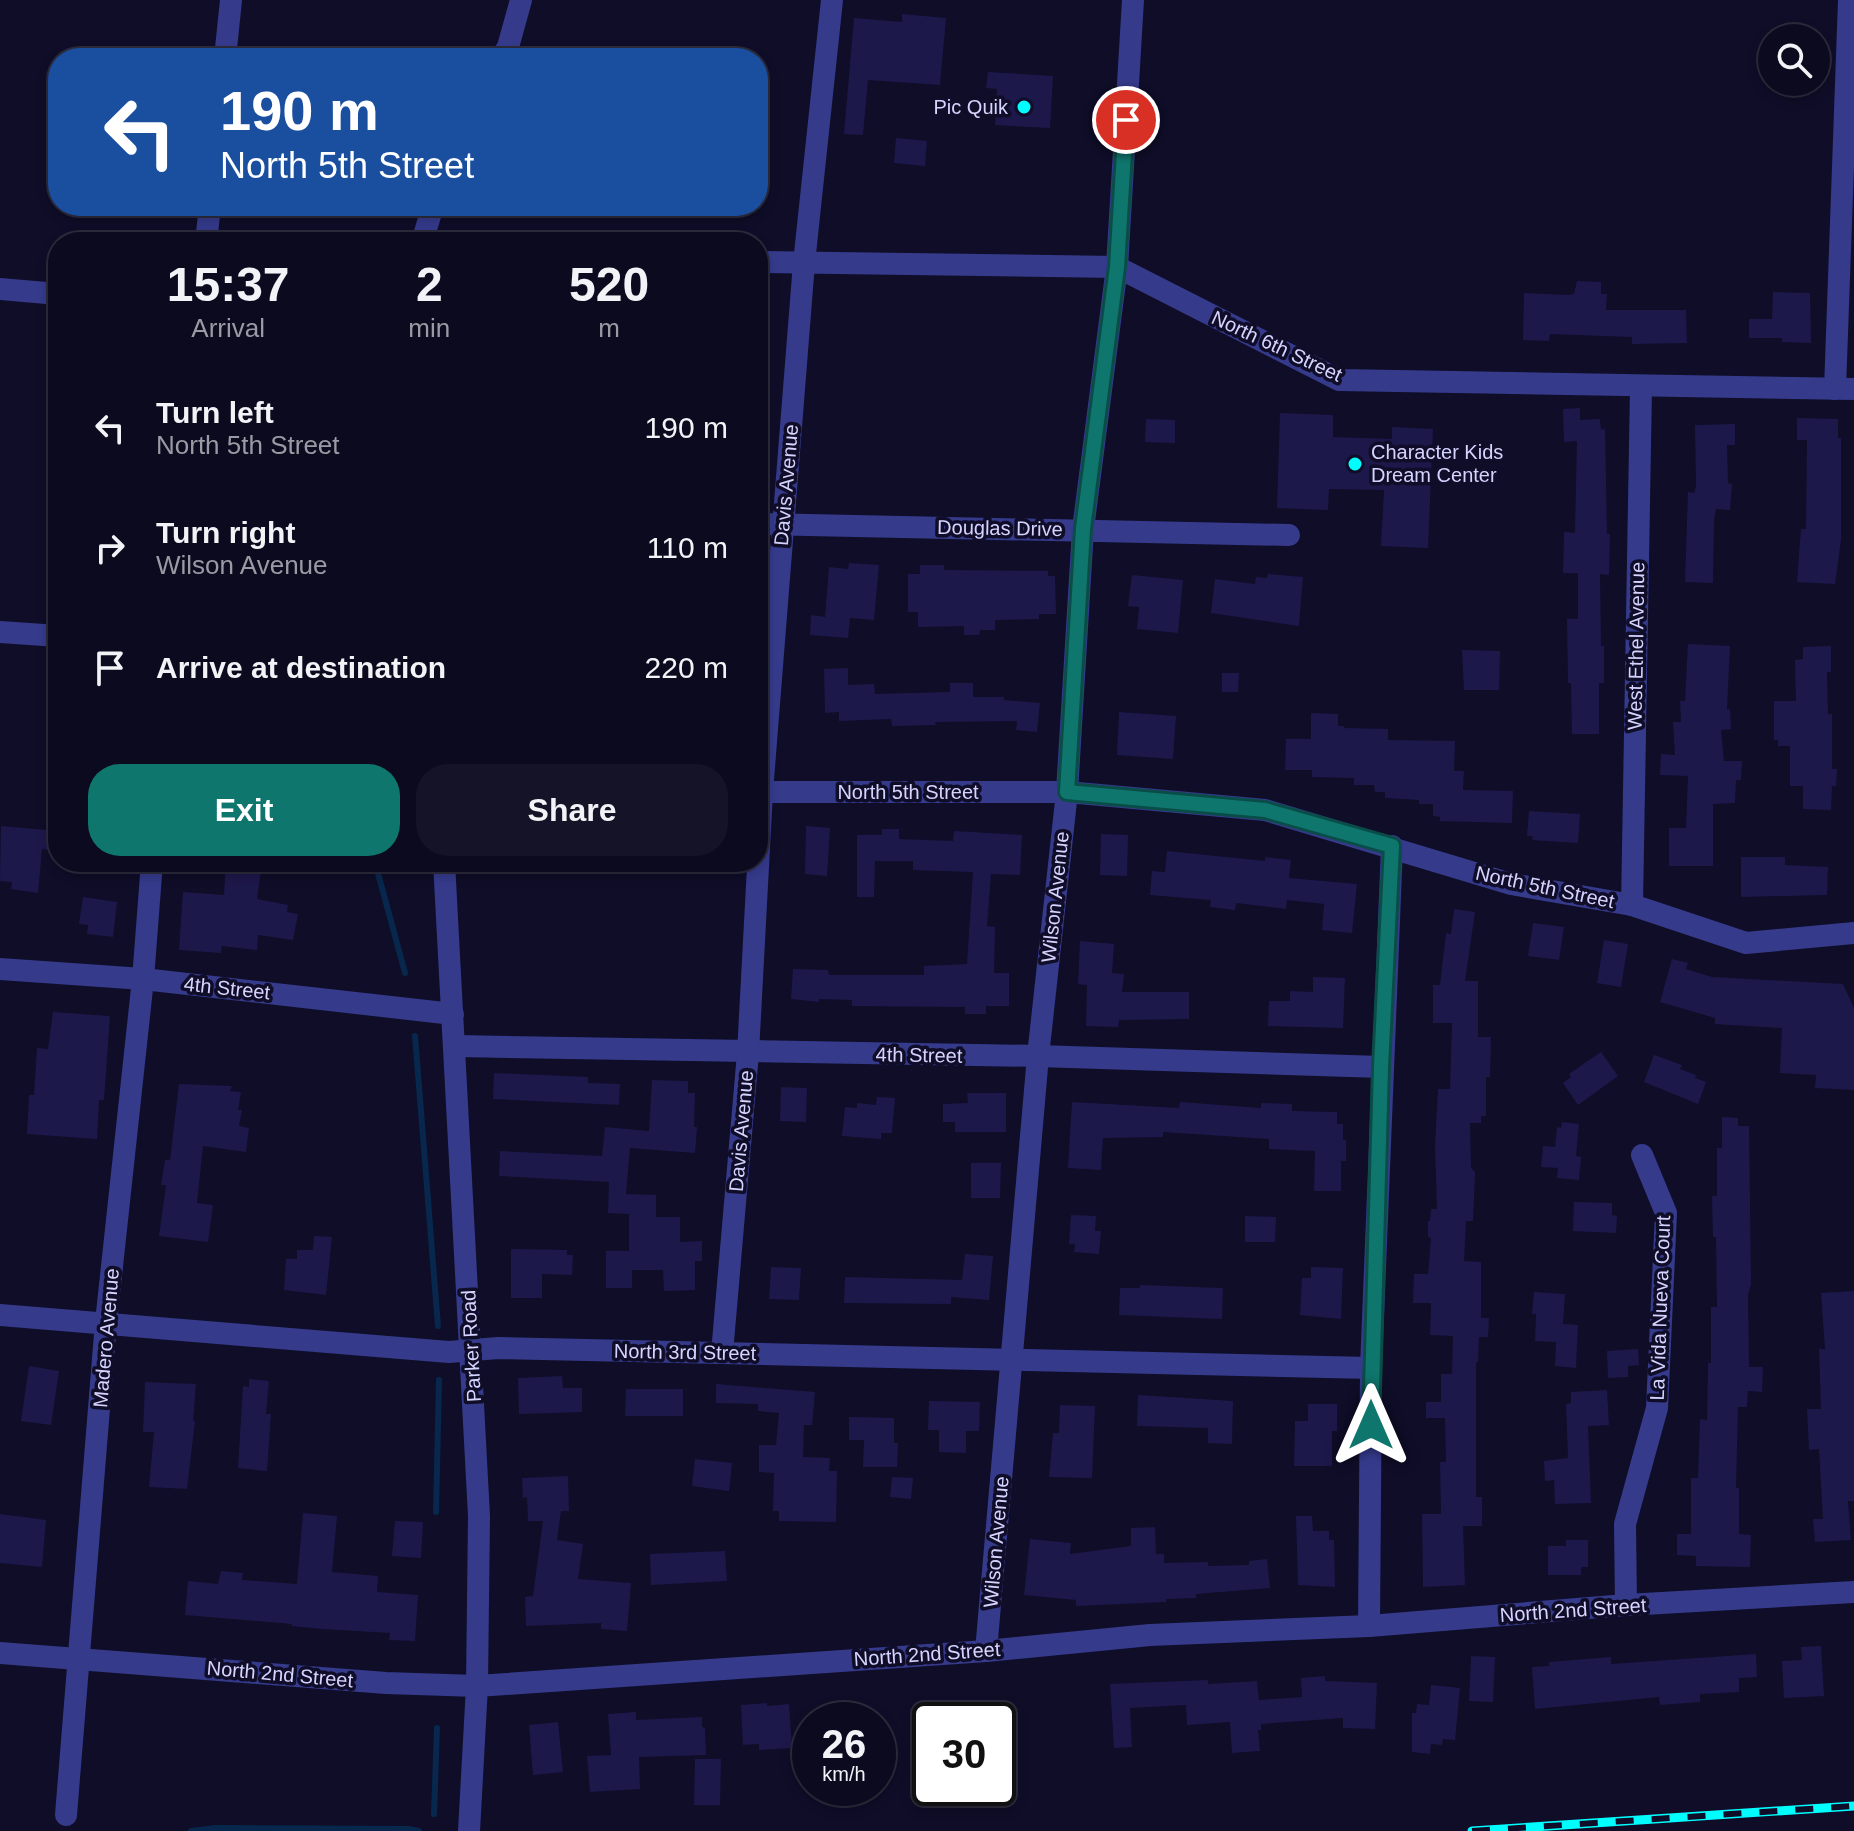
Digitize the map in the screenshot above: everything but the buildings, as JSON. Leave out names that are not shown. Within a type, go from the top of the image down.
[{"type":"street","points":[[226,48],[231,0]]},
{"type":"street","points":[[507,48],[521,0]]},
{"type":"street","name":"Davis Avenue","points":[[768,699],[804,263],[832,0]]},
{"type":"street","name":"Wilson Avenue","points":[[986,1651],[1038,1056],[1067,792],[1083,529],[1117,267],[1133,0]]},
{"type":"street","points":[[1845,389],[1849,0]]},
{"type":"street","name":"North 6th Street","points":[[768,262],[1117,267],[1339,380],[1845,389]]},
{"type":"street","points":[[0,289],[48,293]]},
{"type":"street","name":"West Ethel Avenue","points":[[1632,905],[1641,387]]},
{"type":"street","name":"Douglas Drive","points":[[768,524],[1289,535]]},
{"type":"street","points":[[0,632],[48,635]]},
{"type":"street","name":"North 5th Street","points":[[768,792],[1067,792],[1265,810],[1511,884],[1632,905],[1746,943],[1854,933]]},
{"type":"street","points":[[1369,1626],[1371,1368],[1392,846]]},
{"type":"street","name":"Madero Avenue","points":[[66,1815],[106,1322],[143,979],[151,872]]},
{"type":"street","name":"Parker Road","points":[[445,872],[479,1527],[477,1686],[469,1831]]},
{"type":"street","name":"Davis Avenue","points":[[722,1353],[748,1053],[756,872]]},
{"type":"street","name":"4th Street","points":[[0,969],[143,979],[453,1014]]},
{"type":"street","name":"4th Street","points":[[456,1046],[1038,1056],[1381,1067]]},
{"type":"street","name":"La Vida Nueva Court","points":[[1626,1605],[1625,1524],[1657,1408],[1666,1213],[1642,1155]]},
{"type":"street","name":"North 3rd Street","points":[[0,1315],[449,1352],[498,1348],[1371,1368]]},
{"type":"street","name":"North 2nd Street","points":[[0,1653],[386,1683],[477,1686],[986,1651],[1150,1635],[1369,1626],[1626,1605],[1854,1592]]},
{"type":"waterway","points":[[378,872],[405,973]]},
{"type":"waterway","points":[[415,1036],[438,1326]]},
{"type":"waterway","points":[[436,1512],[439,1380]]},
{"type":"waterway","points":[[434,1814],[437,1728]]},
{"type":"waterway","points":[[191,1831],[216,1828],[419,1831]]},
{"type":"railway","points":[[1472,1831],[1854,1806]]},
{"type":"place","name":"Pic Quik","points":[[1024,107]]},
{"type":"place","name":"Character Kids Dream Center","points":[[1355,464]]},
{"type":"route","points":[[1126,120],[1117,267],[1083,529],[1067,792],[1265,810],[1392,846],[1381,1067],[1371,1425]]}]
